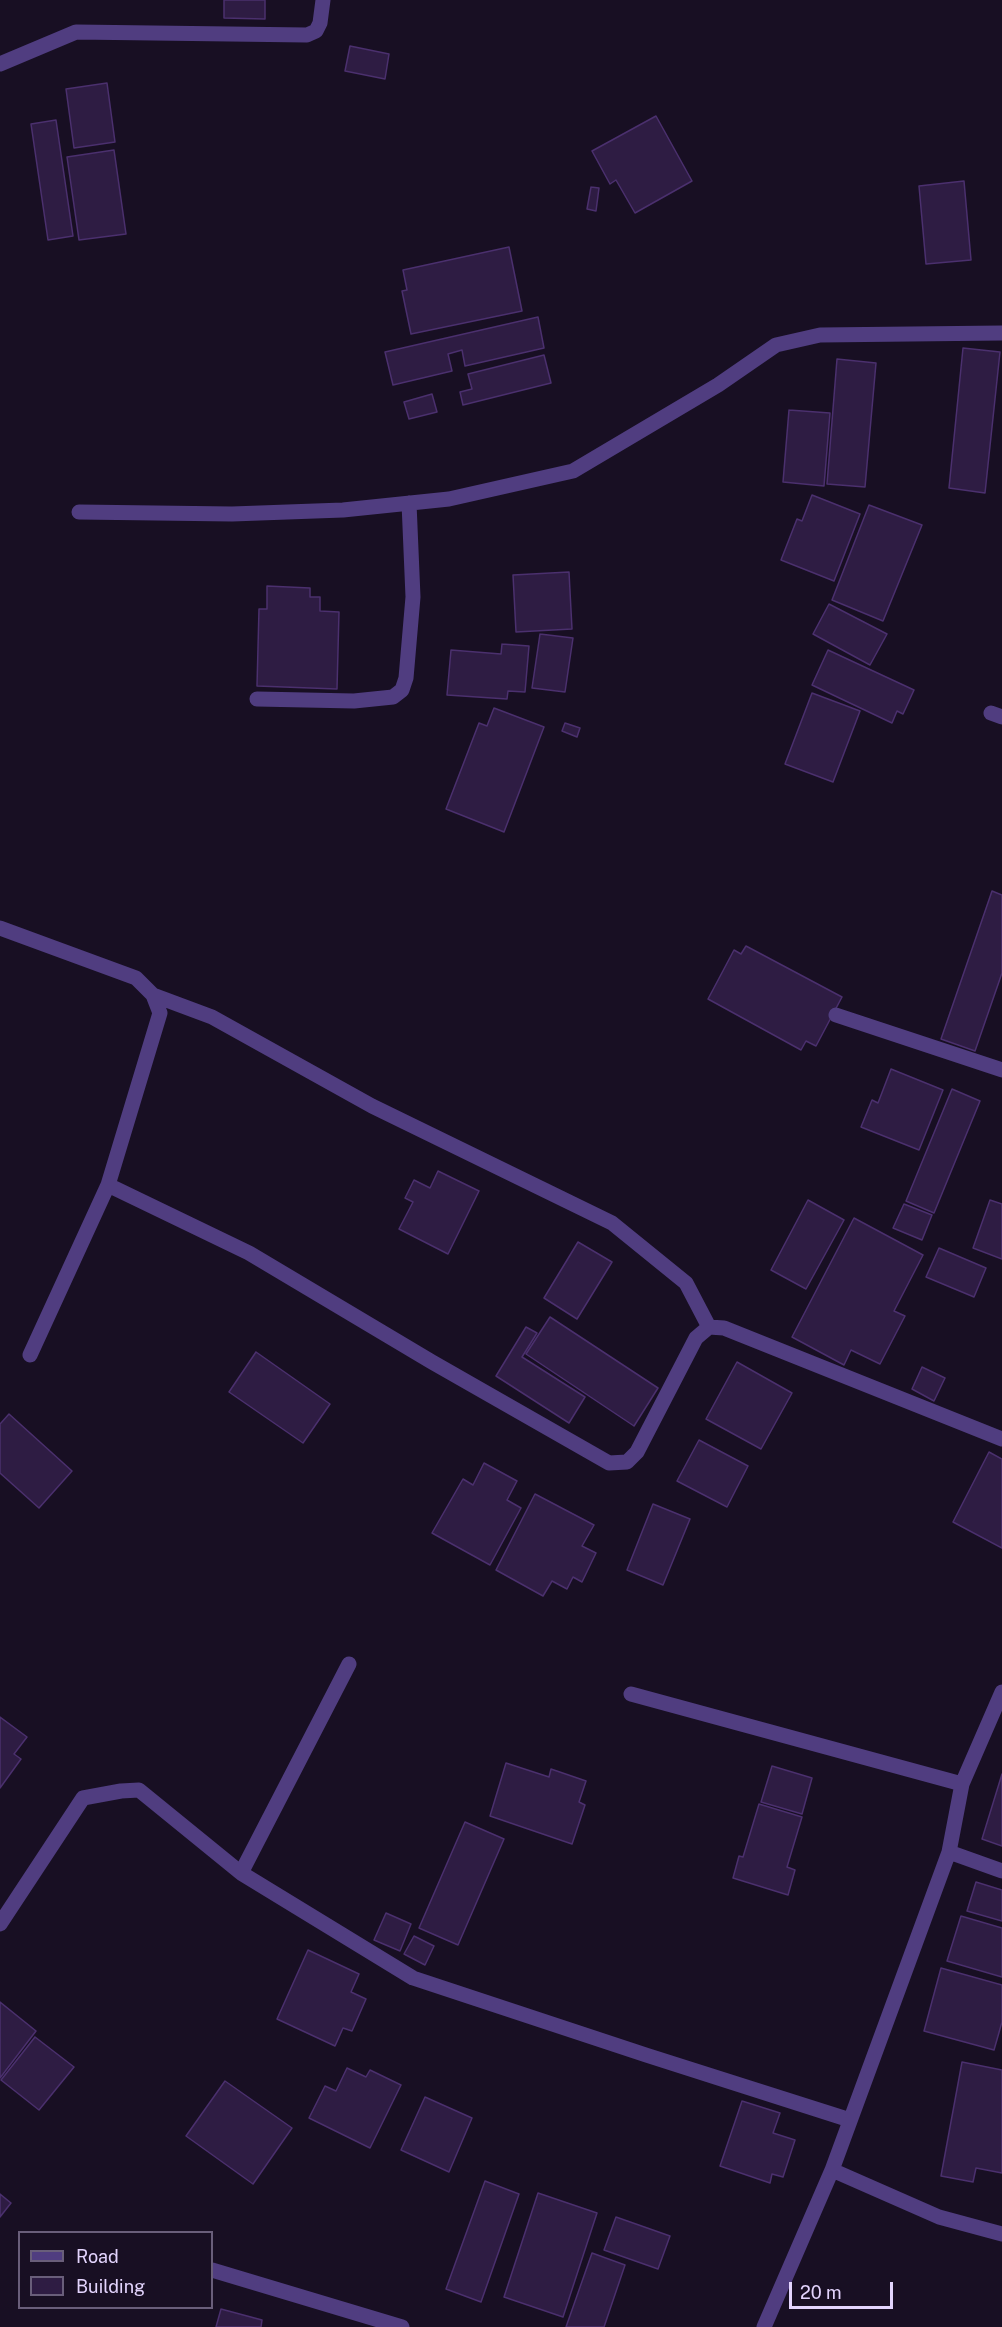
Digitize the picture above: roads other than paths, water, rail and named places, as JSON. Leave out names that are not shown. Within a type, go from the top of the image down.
[{"type":"street","points":[[0,64],[76,32],[307,36],[316,31],[320,23],[323,0]]},
{"type":"street","points":[[79,512],[232,514],[343,510],[449,499],[573,471],[718,385],[776,345],[820,335],[1002,333]]},
{"type":"street","points":[[257,699],[393,698],[402,690],[406,678],[413,597],[409,503]]},
{"type":"street","points":[[0,928],[136,978],[153,995],[160,1013],[108,1185],[30,1355]]},
{"type":"street","points":[[153,995],[212,1017],[372,1106],[612,1223],[686,1283],[709,1327]]},
{"type":"street","points":[[836,1016],[1002,1070]]},
{"type":"street","points":[[108,1185],[249,1253],[432,1362],[609,1463],[627,1462],[637,1452],[696,1338],[709,1327],[724,1328],[1002,1439]]},
{"type":"street","points":[[241,1873],[349,1664]]},
{"type":"street","points":[[764,2327],[832,2170],[949,1852],[962,1784],[1002,1692]]},
{"type":"street","points":[[631,1694],[962,1784]]},
{"type":"street","points":[[0,1924],[83,1798],[139,1790],[241,1873],[413,1978],[850,2120]]},
{"type":"street","points":[[949,1852],[1002,1871]]},
{"type":"street","points":[[832,2170],[939,2217],[1002,2234]]},
{"type":"street","points":[[213,2270],[402,2327]]}]
